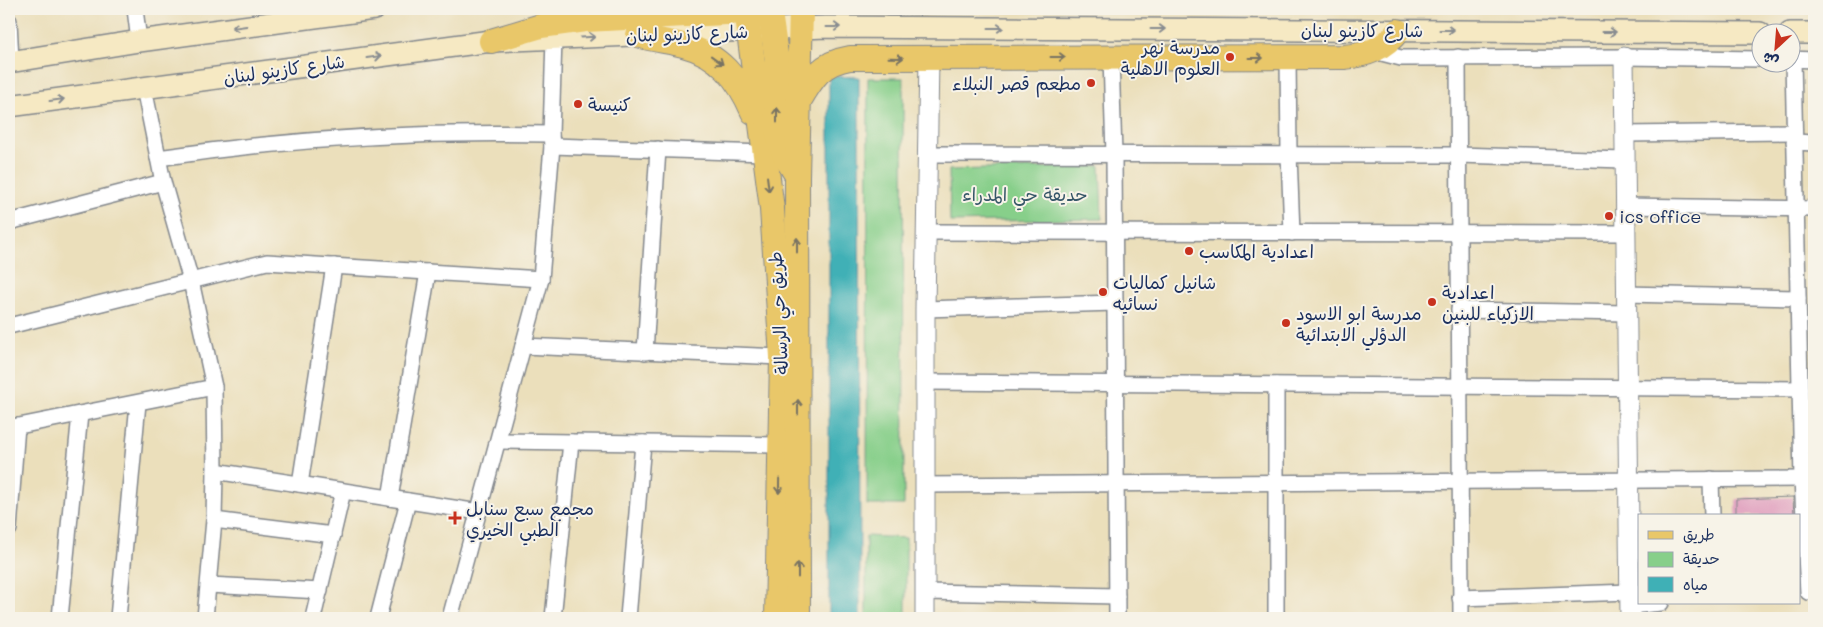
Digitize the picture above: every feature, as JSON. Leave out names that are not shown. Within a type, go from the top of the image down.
[{"type":"main road","points":[[10,62],[308,13],[374,9]]},
{"type":"main road","points":[[763,14],[777,61],[777,129],[780,144],[797,176]]},
{"type":"main road","points":[[492,40],[541,26],[585,20],[763,14],[789,21],[801,19]]},
{"type":"main road","name":"شارع كازينو لبنان","points":[[9,106],[492,40],[638,35],[763,14]]},
{"type":"main road","name":"طريق حي الرسالة","points":[[763,14],[763,143],[772,208],[782,357],[777,618]]},
{"type":"main road","name":"شارع كازينو لبنان","points":[[801,19],[826,27],[1750,33]]},
{"type":"main road","name":"طريق حي الرسالة","points":[[798,618],[797,176],[801,19]]},
{"type":"main road","points":[[798,103],[814,76],[827,65],[859,57],[1344,57],[1360,56],[1374,51],[1388,42],[1398,30]]},
{"type":"main road","points":[[1800,33],[1814,33]]},
{"type":"main road","points":[[638,35],[686,45],[717,60],[740,85],[763,143]]},
{"type":"street","points":[[135,9],[139,41]]},
{"type":"street","points":[[9,21],[10,62]]},
{"type":"street","points":[[450,618],[541,279],[552,140],[554,39]]},
{"type":"street","points":[[1374,51],[1401,58],[1624,57],[1750,59]]},
{"type":"street","points":[[1112,57],[1117,618]]},
{"type":"street","points":[[1458,57],[1460,618]]},
{"type":"street","points":[[1624,57],[1630,605]]},
{"type":"street","points":[[925,618],[925,309],[929,154],[929,58]]},
{"type":"street","points":[[1288,58],[1288,154],[1292,233]]},
{"type":"street","points":[[1800,60],[1814,60]]},
{"type":"street","points":[[1792,72],[1800,389],[1808,458],[1802,478],[1811,565],[1807,592]]},
{"type":"street","points":[[144,88],[158,158],[191,281],[214,387],[214,520],[205,618]]},
{"type":"street","points":[[158,158],[270,143],[438,133],[552,140],[658,150],[763,143]]},
{"type":"street","points":[[1624,134],[1794,137],[1814,143]]},
{"type":"street","points":[[645,352],[658,150]]},
{"type":"street","points":[[929,154],[1458,155],[1624,160]]},
{"type":"street","points":[[9,222],[164,182]]},
{"type":"street","points":[[1625,206],[1814,208]]},
{"type":"street","points":[[927,232],[1625,233]]},
{"type":"street","points":[[9,326],[267,262],[541,279]]},
{"type":"street","points":[[300,484],[334,266]]},
{"type":"street","points":[[390,498],[428,272]]},
{"type":"street","points":[[1626,294],[1798,298]]},
{"type":"street","points":[[925,309],[1115,304]]},
{"type":"street","points":[[1459,310],[1626,313]]},
{"type":"street","points":[[523,346],[782,357]]},
{"type":"street","points":[[925,382],[1800,389]]},
{"type":"street","points":[[1276,385],[1276,618]]},
{"type":"street","points":[[9,529],[13,427],[214,387]]},
{"type":"street","points":[[118,618],[138,403]]},
{"type":"street","points":[[60,618],[80,414]]},
{"type":"street","points":[[498,441],[780,445]]},
{"type":"street","points":[[553,618],[570,442]]},
{"type":"street","points":[[628,618],[643,443]]},
{"type":"street","points":[[215,471],[479,512]]},
{"type":"street","points":[[924,485],[1802,478]]},
{"type":"street","points":[[1712,479],[1712,514]]},
{"type":"street","points":[[313,618],[343,491]]},
{"type":"street","points":[[378,618],[408,501]]},
{"type":"street","points":[[214,520],[333,535]]},
{"type":"street","points":[[208,586],[320,591]]},
{"type":"street","points":[[925,592],[1117,596]]},
{"type":"street","points":[[1460,598],[1630,605],[1646,604]]},
{"type":"green space","points":[[868,78],[903,78],[904,505],[867,505]]},
{"type":"green space","name":"حديقة حي المدراء","points":[[1100,166],[1102,219],[950,222],[949,170]]},
{"type":"green space","points":[[866,536],[906,538],[906,618],[866,618]]},
{"type":"water","points":[[829,76],[859,77],[860,618],[829,618]]},
{"type":"building","points":[[1793,497],[1794,514],[1736,514],[1736,499]]},
{"type":"place","name":"مدرسة نهر العلوم الاهلية","points":[[1230,57]]},
{"type":"place","name":"مطعم قصر النبلاء","points":[[1091,83]]},
{"type":"place","name":"كنيسة","points":[[578,104]]},
{"type":"place","name":"ics office","points":[[1609,216]]},
{"type":"place","name":"اعدادية المكاسب","points":[[1189,251]]},
{"type":"place","name":"شانيل كماليات نسائيه","points":[[1103,292]]},
{"type":"place","name":"اعدادية الازكياء للبنين","points":[[1432,302]]},
{"type":"place","name":"مدرسة ابو الاسود الدؤلي الابتدائية","points":[[1286,323]]},
{"type":"place","name":"مجمع سبع سنابل الطبي الخيري","points":[[455,518]]}]
